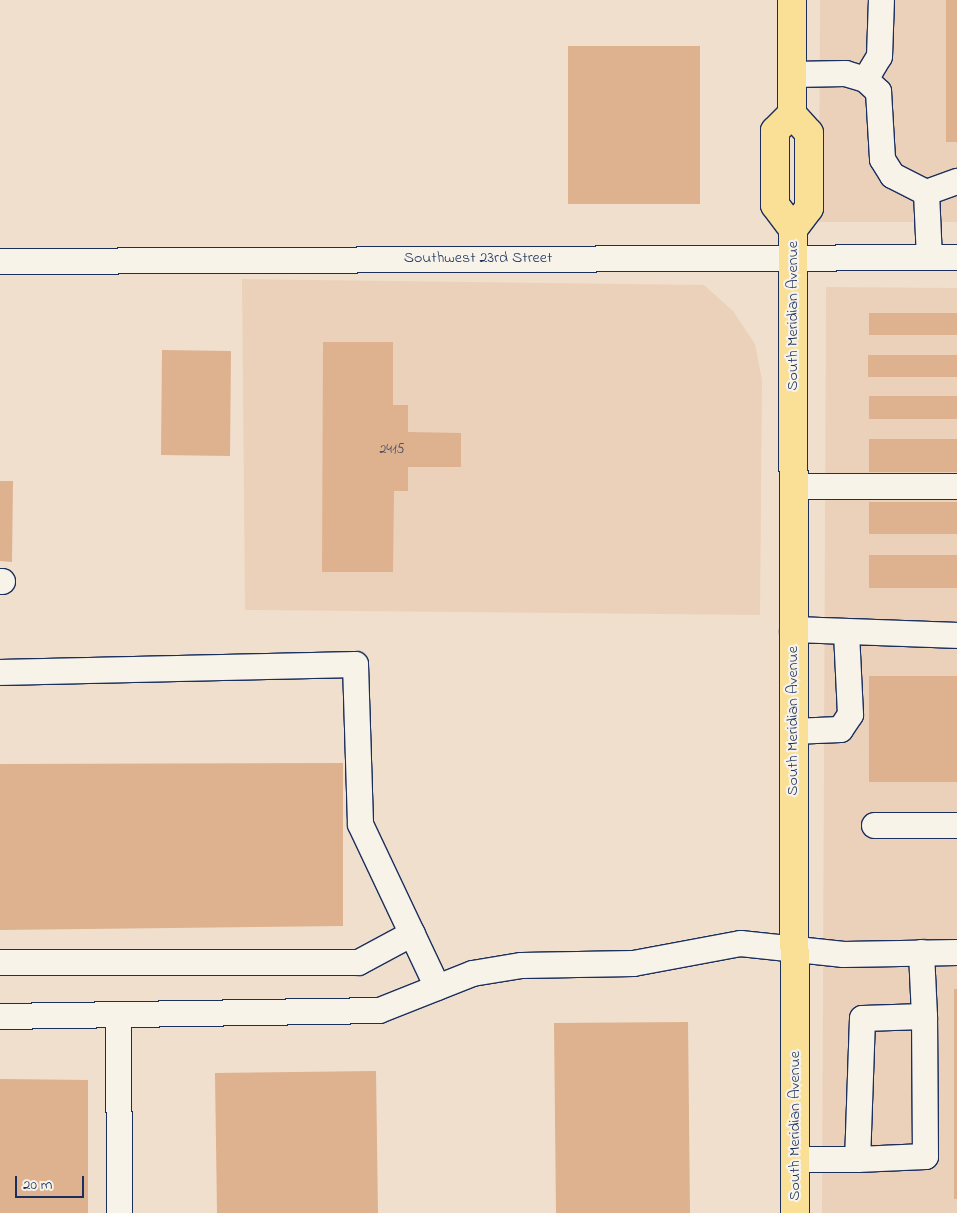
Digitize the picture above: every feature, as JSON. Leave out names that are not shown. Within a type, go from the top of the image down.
[{"type":"main road","name":"South Meridian Avenue","points":[[792,0],[792,114],[775,131],[775,205],[793,229],[792,731],[795,1213]]},
{"type":"street","points":[[865,79],[879,56],[881,0]]},
{"type":"street","points":[[792,74],[845,73],[865,79],[878,91],[882,159],[892,175],[926,192],[957,180]]},
{"type":"street","points":[[926,192],[929,257]]},
{"type":"street","name":"Southwest 23rd Street","points":[[0,261],[793,257],[957,258]]},
{"type":"street","points":[[793,486],[957,486]]},
{"type":"street","points":[[792,629],[957,635]]},
{"type":"street","points":[[792,731],[840,729],[850,714],[846,632]]},
{"type":"street","points":[[0,672],[355,664],[360,824],[438,987]]},
{"type":"street","points":[[874,825],[957,825]]},
{"type":"street","points":[[0,962],[358,962],[412,933]]},
{"type":"street","points":[[0,1016],[380,1010],[472,973],[521,965],[633,963],[740,943],[794,949],[957,952]]},
{"type":"street","points":[[795,1159],[925,1156],[924,1016],[921,952]]},
{"type":"street","points":[[118,1014],[118,1213]]},
{"type":"street","points":[[857,1158],[862,1018],[924,1016]]},
{"type":"shaded area","points":[[820,0],[957,0],[957,222],[819,222]]},
{"type":"shaded area","points":[[242,279],[704,285],[733,311],[755,344],[762,380],[760,615],[245,610]]},
{"type":"shaded area","points":[[826,287],[957,288],[957,1213],[822,1213]]},
{"type":"building","points":[[946,0],[957,0],[957,142],[946,142]]},
{"type":"building","points":[[568,46],[700,46],[700,204],[568,204]]},
{"type":"building","points":[[869,313],[957,313],[957,335],[869,335]]},
{"type":"building","points":[[323,342],[393,342],[393,405],[408,405],[408,432],[461,433],[461,467],[408,467],[408,491],[394,491],[393,572],[322,572]]},
{"type":"building","points":[[162,350],[231,351],[230,456],[161,455]]},
{"type":"building","points":[[868,355],[957,355],[957,377],[868,377]]},
{"type":"building","points":[[869,396],[957,396],[957,419],[869,419]]},
{"type":"building","points":[[869,439],[957,439],[957,472],[869,472]]},
{"type":"building","points":[[0,481],[13,481],[12,562],[0,561]]},
{"type":"building","points":[[869,502],[957,502],[957,534],[869,534]]},
{"type":"building","points":[[869,555],[957,555],[957,588],[869,588]]},
{"type":"building","points":[[869,676],[957,676],[957,782],[869,782]]},
{"type":"building","points":[[343,763],[343,926],[0,930],[0,764]]},
{"type":"building","points":[[954,989],[957,989],[957,1199],[954,1199]]},
{"type":"building","points":[[688,1022],[690,1213],[556,1213],[554,1023]]},
{"type":"building","points":[[376,1071],[378,1213],[217,1213],[215,1073]]},
{"type":"building","points":[[0,1079],[88,1080],[88,1213],[0,1213]]}]
